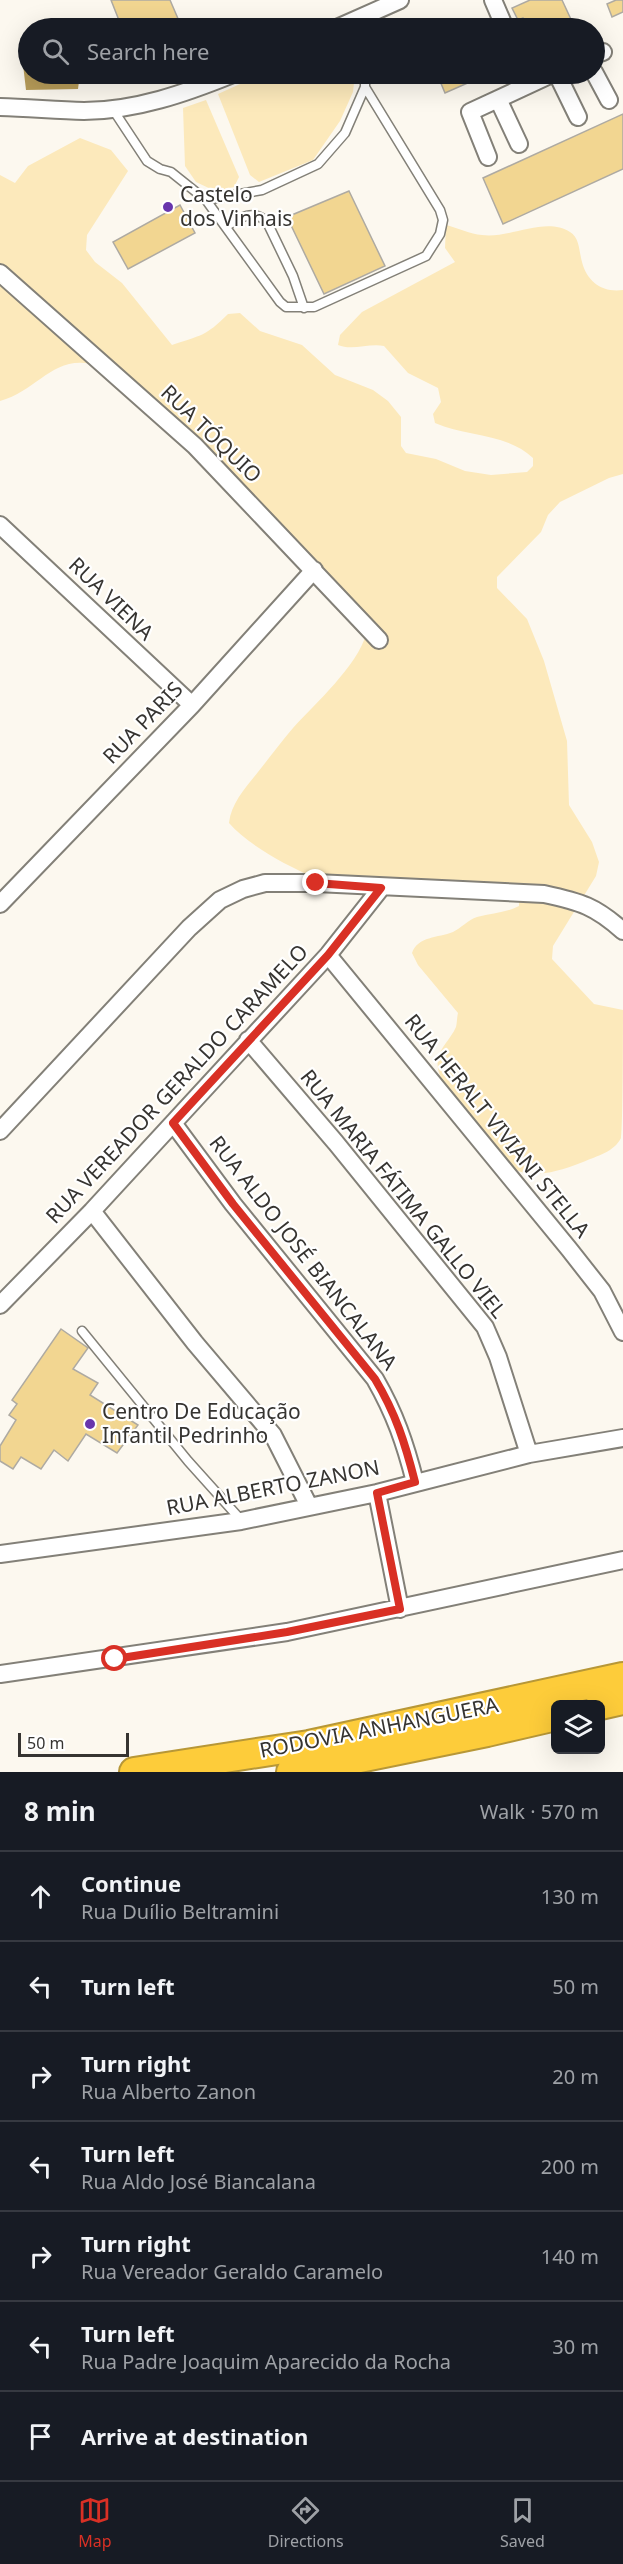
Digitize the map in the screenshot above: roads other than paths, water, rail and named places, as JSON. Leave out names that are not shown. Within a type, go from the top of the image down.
[{"type":"highway","name":"RODOVIA ANHANGUERA","points":[[134,1772],[309,1744],[623,1677]]},
{"type":"highway","points":[[605,1704],[623,1700]]},
{"type":"highway","name":"RODOVIA ANHANGUERA","points":[[291,1772],[551,1717]]},
{"type":"street","points":[[362,18],[376,5],[400,0]]},
{"type":"street","points":[[493,0],[501,18]]},
{"type":"street","points":[[0,107],[85,111],[152,102],[208,84]]},
{"type":"street","points":[[488,157],[471,112],[498,99],[518,84]]},
{"type":"street","points":[[562,84],[578,117]]},
{"type":"street","points":[[600,84],[609,100]]},
{"type":"street","points":[[498,99],[519,144]]},
{"type":"street","name":"RUA TÓQUIO","points":[[0,273],[195,446],[380,640]]},
{"type":"street","name":"RUA VIENA","points":[[0,525],[192,705]]},
{"type":"street","name":"RUA PARIS","points":[[0,904],[192,705],[314,570]]},
{"type":"street","points":[[0,1131],[189,928],[220,900],[243,889],[265,883],[316,883],[381,888],[544,894],[579,901],[603,914],[623,931]]},
{"type":"street","name":"RUA VEREADOR GERALDO CARAMELO","points":[[0,1305],[92,1211],[328,955],[381,888]]},
{"type":"street","name":"RUA HERALT VIVIANI STELLA","points":[[328,955],[583,1266],[602,1291],[623,1332]]},
{"type":"street","name":"RUA MARIA FÁTIMA GALLO VIEL","points":[[248,1040],[336,1143],[484,1327],[498,1357],[529,1454]]},
{"type":"street","name":"RUA ALDO JOSÉ BIANCALANA","points":[[173,1123],[233,1204],[375,1379],[393,1410],[403,1436],[415,1482]]},
{"type":"street","points":[[92,1211],[195,1343],[273,1435],[309,1506]]},
{"type":"street","name":"RUA ALBERTO ZANON","points":[[0,1554],[241,1521],[377,1493],[529,1454],[623,1438]]},
{"type":"street","points":[[377,1493],[400,1609]]},
{"type":"street","points":[[0,1674],[287,1632],[623,1560]]},
{"type":"lane","points":[[112,108],[147,161],[160,169],[171,172],[206,200],[280,302],[286,307],[304,308],[314,307],[426,256],[440,234],[443,220],[440,210],[365,87]]},
{"type":"lane","points":[[206,200],[262,190],[318,164],[345,133],[365,87]]},
{"type":"lane","points":[[227,226],[246,215],[261,216],[267,222],[293,276],[304,308]]},
{"type":"lane","points":[[82,1331],[188,1461],[241,1521]]},
{"type":"place","name":"Castelo dos Vinhais","points":[[168,207]]},
{"type":"place","name":"Centro De Educação Infantil Pedrinho","points":[[90,1424]]}]
